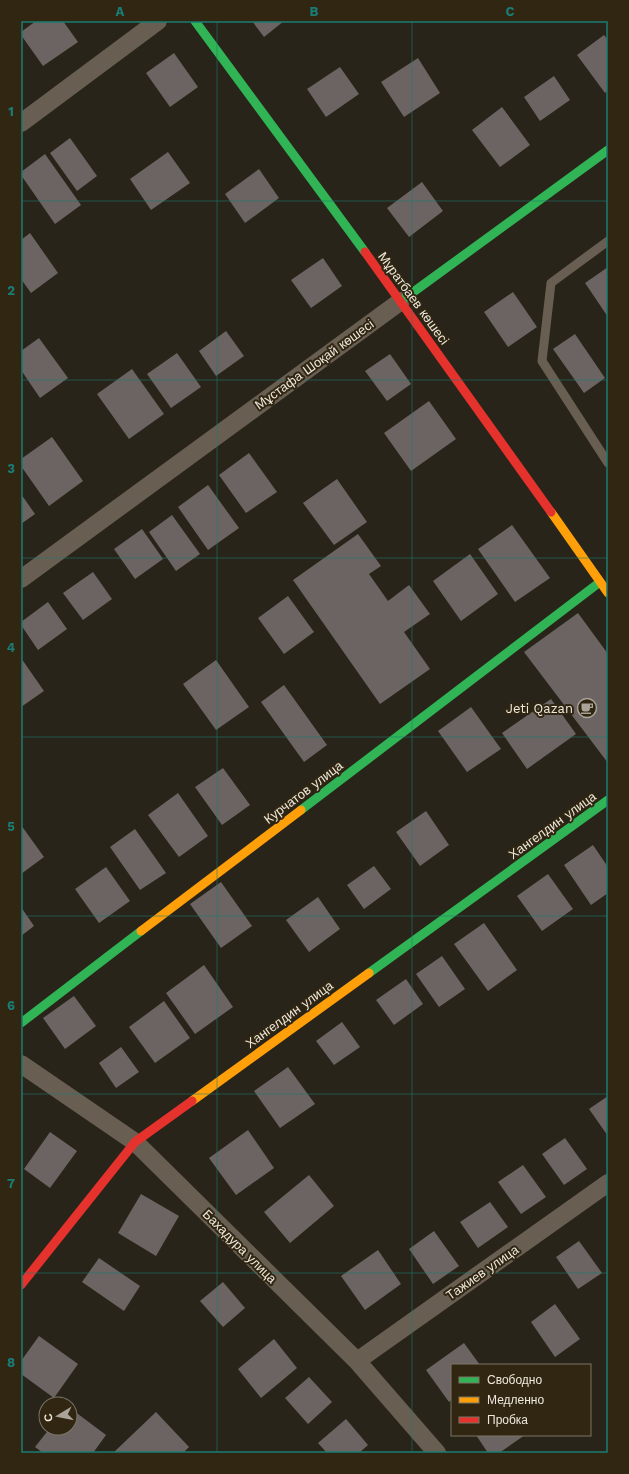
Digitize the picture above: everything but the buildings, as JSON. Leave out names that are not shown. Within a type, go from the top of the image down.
[{"type":"street","points":[[21,123],[158,21]]},
{"type":"street","name":"Мұратбаев көшесі","points":[[195,21],[401,301],[608,593]]},
{"type":"street","name":"Мұстафа Шоқай көшесі","points":[[21,579],[608,150]]},
{"type":"street","name":"Курчатов улица","points":[[21,1023],[600,582]]},
{"type":"street","name":"Хангелдин улица","points":[[21,1286],[135,1142],[608,800]]},
{"type":"street","name":"Бахадура улица","points":[[21,1064],[135,1142],[357,1361],[437,1453]]},
{"type":"street","name":"Тажиев улица","points":[[357,1361],[608,1183]]},
{"type":"lane","points":[[608,241],[551,283],[542,361],[608,463]]},
{"type":"traffic: fast","points":[[195,21],[365,252]]},
{"type":"traffic: fast","points":[[401,301],[608,150]]},
{"type":"traffic: fast","points":[[301,810],[600,582]]},
{"type":"traffic: fast","points":[[369,973],[608,800]]},
{"type":"traffic: fast","points":[[21,1023],[141,931]]},
{"type":"traffic: slow","points":[[551,512],[608,593]]},
{"type":"traffic: slow","points":[[141,931],[301,810]]},
{"type":"traffic: slow","points":[[192,1101],[369,973]]},
{"type":"traffic: jam","points":[[365,252],[551,512]]},
{"type":"traffic: jam","points":[[21,1285],[135,1142],[192,1101]]},
{"type":"place","name":"Jeti Qazan","points":[[587,708]]}]
